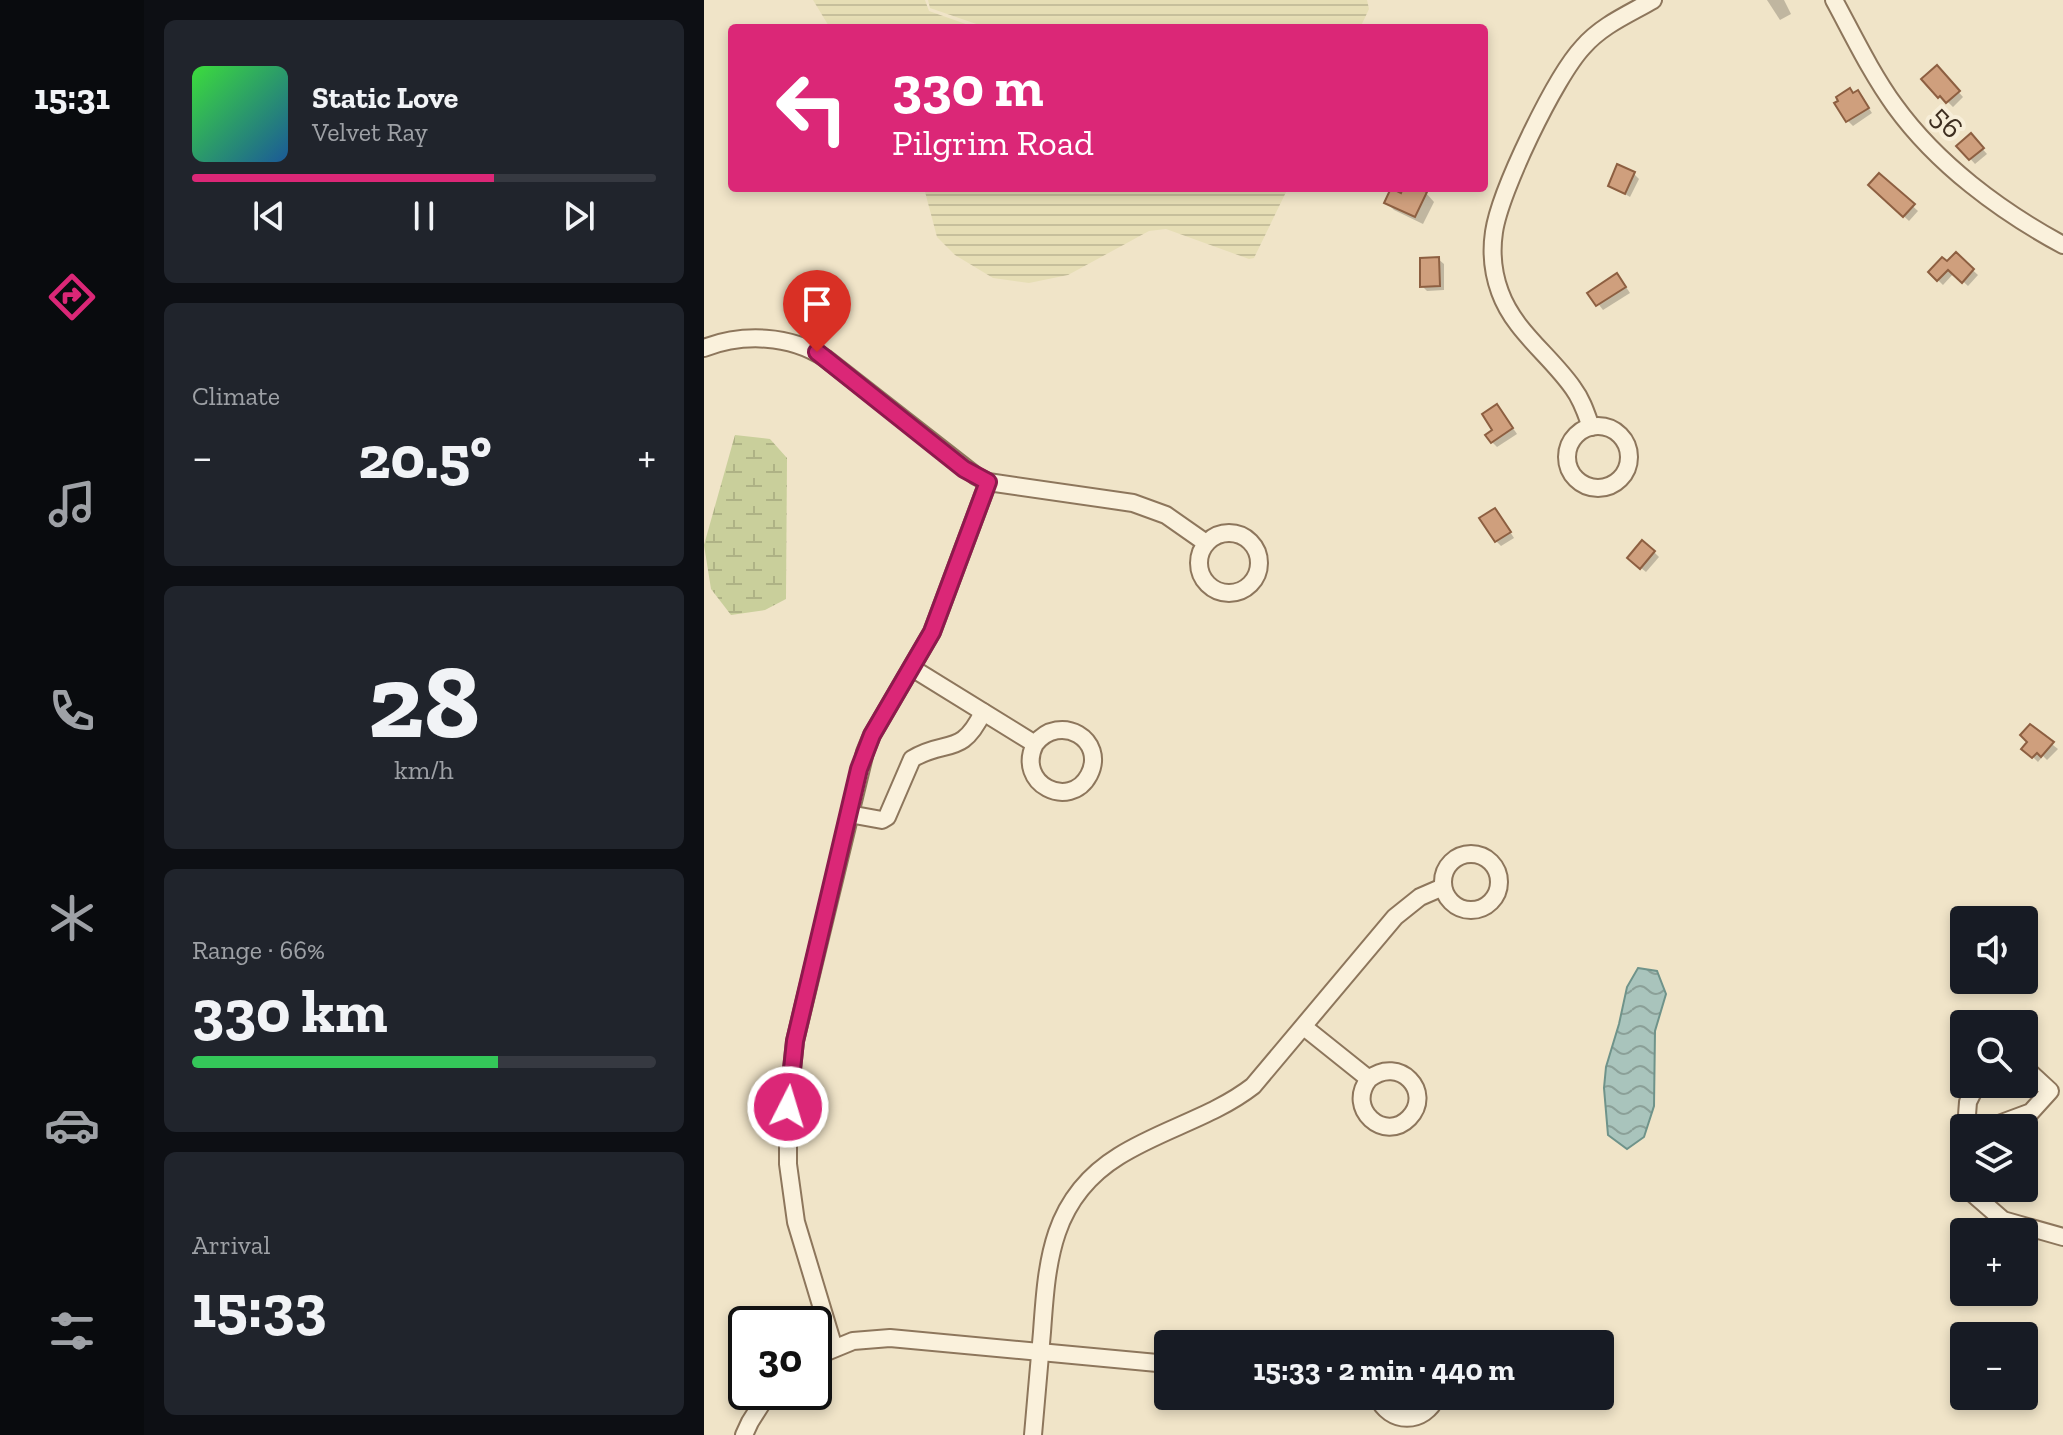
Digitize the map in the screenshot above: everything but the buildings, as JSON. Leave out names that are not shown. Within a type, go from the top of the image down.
[{"type":"street","points":[[1591,427],[1571,385],[1526,334],[1504,301],[1493,262],[1494,230],[1510,183],[1549,98],[1573,58],[1608,25],[1653,0]]},
{"type":"street","name":"56","points":[[1834,0],[1888,96],[1917,133],[1975,187],[2040,233],[2063,245]]},
{"type":"street","points":[[704,348],[758,338],[788,342],[817,352],[964,469],[988,482],[1133,503],[1166,515],[1206,543]]},
{"type":"street","points":[[988,482],[938,619],[872,735],[859,769],[795,1041],[788,1107],[788,1164],[796,1222],[834,1348],[853,1341],[890,1338],[1154,1363]]},
{"type":"street","points":[[912,668],[1035,744]]},
{"type":"street","points":[[849,814],[882,820],[887,817],[912,759],[956,745],[975,730],[983,712]]},
{"type":"street","points":[[1033,1435],[1048,1259],[1062,1219],[1077,1195],[1118,1156],[1240,1096],[1266,1073],[1395,917],[1420,897],[1443,887]]},
{"type":"street","points":[[1304,1027],[1369,1079]]},
{"type":"street","points":[[2026,1114],[2050,1091],[2038,1080]]},
{"type":"street","points":[[1982,1202],[2003,1220],[2063,1237]]},
{"type":"street","points":[[744,1435],[758,1410]]},
{"type":"street","points":[[1387,1410],[1398,1417],[1410,1418],[1427,1410]]},
{"type":"shaded area","points":[[813,0],[925,0],[929,11],[966,24],[828,24]]},
{"type":"shaded area","points":[[928,0],[1367,0],[1369,9],[1362,24],[976,24],[930,8]]},
{"type":"shaded area","points":[[925,192],[1286,192],[1254,258],[1249,259],[1166,229],[1149,231],[1068,275],[1029,283],[993,278],[955,255],[937,237]]},
{"type":"green space","points":[[735,435],[770,439],[787,458],[786,599],[765,610],[731,615],[711,589],[704,545]]},
{"type":"water","points":[[1638,968],[1657,971],[1666,994],[1655,1031],[1654,1106],[1644,1137],[1627,1149],[1608,1135],[1604,1088],[1606,1067],[1627,987]]},
{"type":"route","points":[[788,1107],[795,1041],[859,769],[872,735],[932,632],[988,482],[964,469],[817,352]]}]
